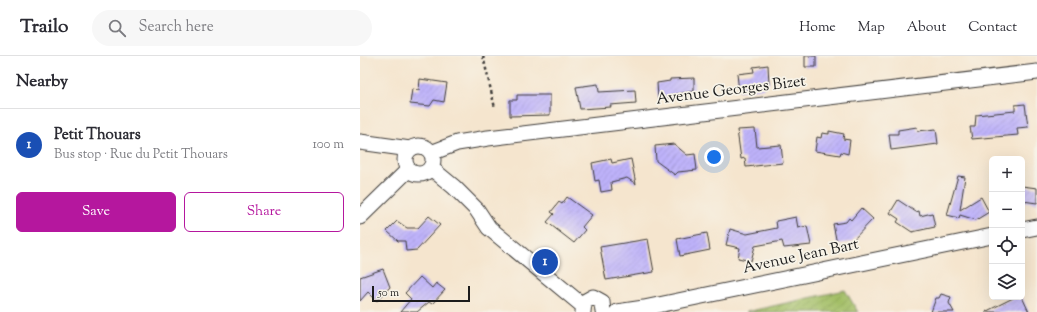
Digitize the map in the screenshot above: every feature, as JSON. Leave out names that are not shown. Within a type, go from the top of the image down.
[{"type":"street","name":"Avenue Georges Bizet","points":[[431,153],[457,143],[488,138],[1037,72]]},
{"type":"street","points":[[360,142],[410,149],[421,147],[431,153],[433,159],[431,168],[420,174],[408,170],[404,162],[410,149]]},
{"type":"street","points":[[431,168],[454,187],[477,210],[489,228],[582,309],[586,300],[593,297],[600,300],[608,311]]},
{"type":"street","points":[[360,217],[408,170]]},
{"type":"street","points":[[1025,229],[1037,227]]},
{"type":"street","name":"Avenue Jean Bart","points":[[608,311],[989,237]]},
{"type":"path","points":[[483,56],[495,108]]},
{"type":"green space","points":[[845,290],[858,312],[746,312]]},
{"type":"building","points":[[805,56],[816,56],[816,67],[805,67]]},
{"type":"building","points":[[768,65],[769,84],[764,85],[764,88],[739,91],[737,74],[754,72],[753,67]]},
{"type":"building","points":[[694,78],[694,91],[672,95],[672,98],[658,98],[657,83],[670,81],[670,79]]},
{"type":"building","points":[[420,79],[447,83],[444,102],[434,100],[430,106],[410,104],[412,89],[419,90]]},
{"type":"building","points":[[598,84],[599,92],[635,90],[636,103],[610,105],[611,107],[580,109],[576,87]]},
{"type":"building","points":[[517,95],[550,95],[550,115],[510,116],[510,100],[517,100]]},
{"type":"building","points":[[1025,104],[1028,127],[1017,128],[1018,135],[972,139],[970,127],[975,127],[976,115],[1015,111],[1015,105]]},
{"type":"building","points":[[917,127],[918,131],[936,129],[938,144],[891,150],[889,134],[898,134],[898,130]]},
{"type":"building","points":[[755,129],[757,147],[781,145],[783,163],[746,167],[745,158],[741,159],[737,130]]},
{"type":"building","points":[[829,131],[844,134],[843,139],[850,140],[848,154],[841,152],[840,155],[815,151],[817,137],[821,138],[822,133],[829,134]]},
{"type":"building","points":[[674,144],[687,155],[695,154],[697,170],[678,172],[675,175],[656,161],[655,146]]},
{"type":"building","points":[[611,159],[612,163],[631,159],[636,184],[627,178],[611,182],[612,190],[601,192],[599,180],[595,181],[592,163]]},
{"type":"building","points":[[958,176],[965,177],[960,210],[981,197],[989,212],[976,220],[960,215],[959,218],[947,215]]},
{"type":"building","points":[[1025,186],[1037,188],[1037,203],[1025,201]]},
{"type":"building","points":[[567,197],[592,215],[582,227],[585,230],[574,243],[547,222],[554,214],[551,212],[559,202],[562,204]]},
{"type":"building","points":[[898,200],[916,212],[919,211],[920,216],[932,213],[935,227],[912,232],[897,222],[899,219],[890,213]]},
{"type":"building","points":[[861,208],[873,219],[851,242],[837,244],[833,224],[846,222],[849,218],[851,220]]},
{"type":"building","points":[[429,216],[440,225],[417,250],[406,251],[405,241],[398,241],[387,231],[397,221],[407,228],[418,228]]},
{"type":"building","points":[[796,217],[798,228],[807,226],[811,245],[784,248],[782,241],[755,246],[751,261],[738,258],[740,248],[726,245],[730,229],[747,234],[777,228],[776,221]]},
{"type":"building","points":[[707,233],[710,250],[680,256],[677,239]]},
{"type":"building","points":[[648,239],[654,272],[606,280],[600,247]]},
{"type":"building","points":[[383,269],[390,287],[377,301],[368,292],[360,301],[360,277]]},
{"type":"building","points":[[420,277],[432,288],[436,283],[445,290],[432,304],[429,302],[417,312],[400,312],[411,299],[405,293]]},
{"type":"building","points":[[941,294],[951,297],[949,303],[954,312],[931,312],[936,298],[939,298]]},
{"type":"building","points":[[1009,300],[1023,300],[1029,312],[985,312]]},
{"type":"place","name":"Petit Thouars","points":[[545,262]]}]
